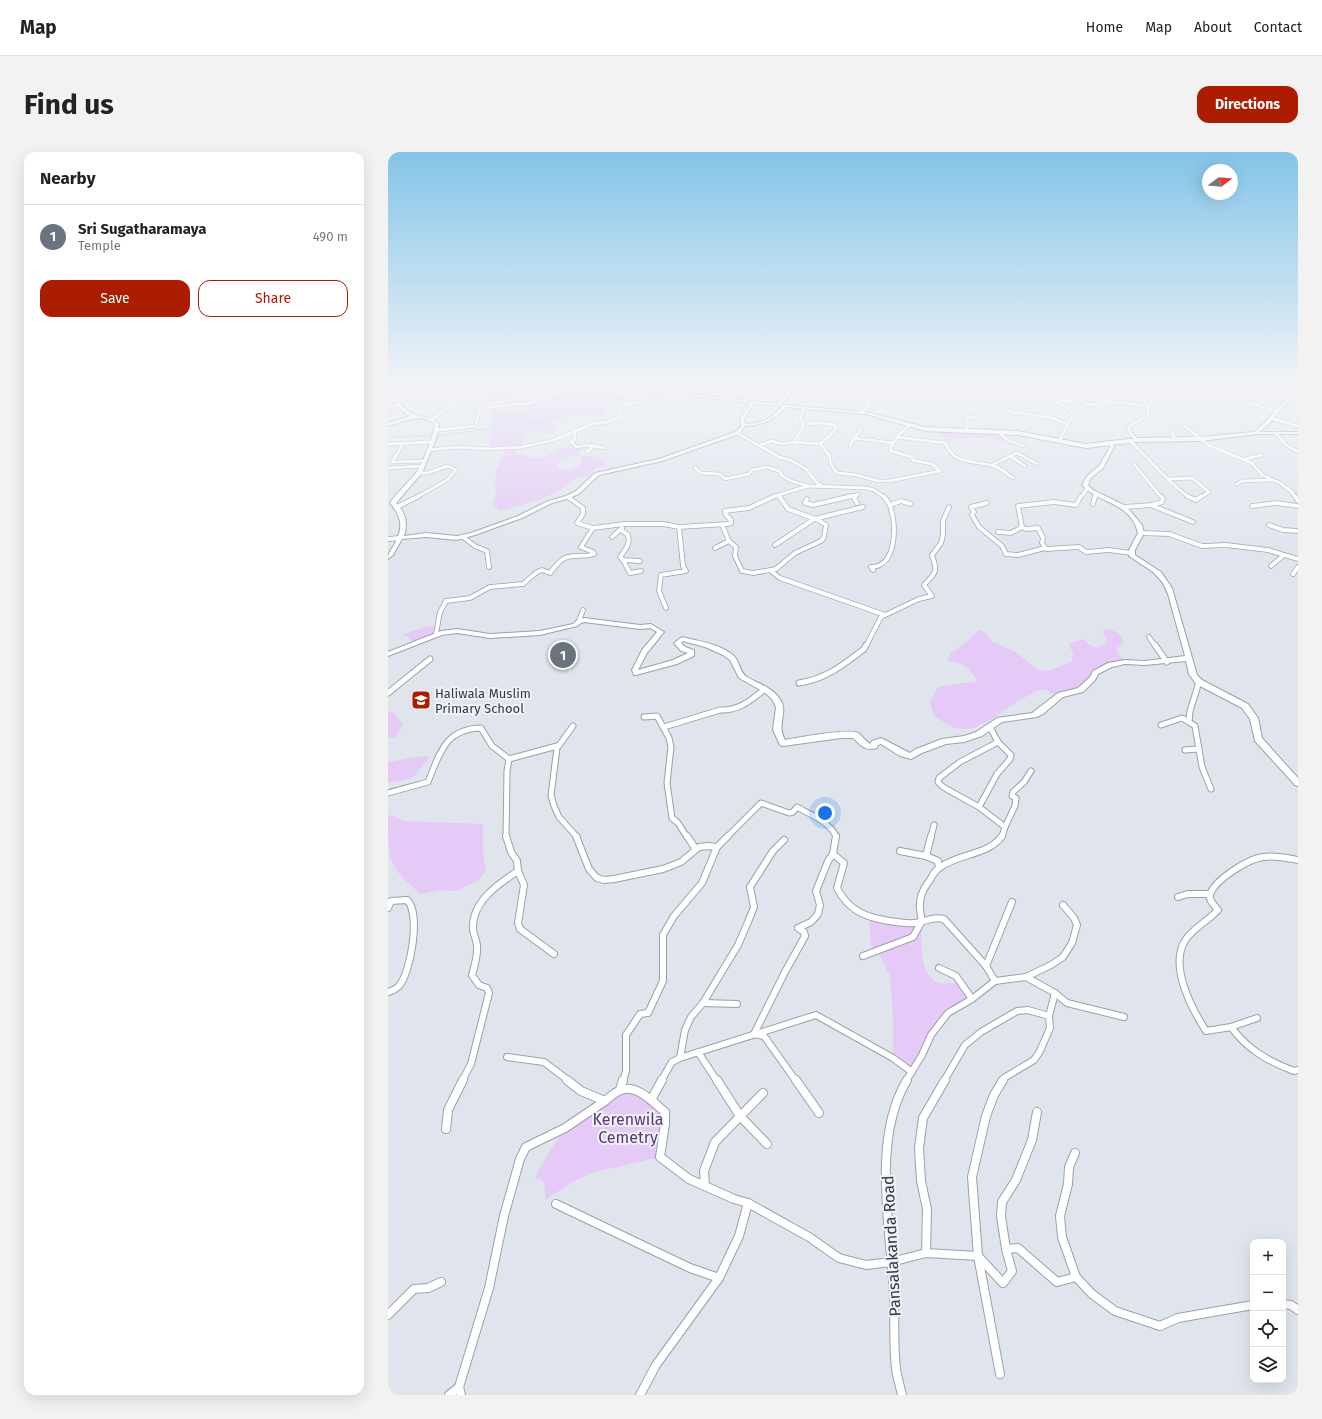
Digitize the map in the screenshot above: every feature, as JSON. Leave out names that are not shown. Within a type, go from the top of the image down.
[{"type":"main road","points":[[1049,439],[1086,446],[1137,440],[1209,439]]},
{"type":"street","points":[[388,444],[403,444],[429,439]]},
{"type":"street","points":[[388,557],[394,551],[404,522],[401,511],[393,503],[419,473],[433,439]]},
{"type":"street","points":[[428,450],[456,447],[490,449],[518,448],[556,439]]},
{"type":"street","points":[[575,439],[571,442],[576,447],[589,445],[604,448]]},
{"type":"street","points":[[388,539],[426,535],[457,538],[463,537],[520,517],[550,502],[568,497],[578,492],[597,474],[660,460],[720,439]]},
{"type":"street","points":[[749,439],[779,457],[790,460],[806,469],[817,483],[825,487]]},
{"type":"street","points":[[820,444],[826,439]]},
{"type":"street","points":[[850,446],[853,439]]},
{"type":"street","points":[[862,439],[893,443]]},
{"type":"street","points":[[760,445],[772,442],[782,444],[794,442],[820,444],[830,456],[830,462],[835,471],[878,481],[889,481],[940,471],[937,466],[912,460],[912,457],[891,451],[890,449],[896,439]]},
{"type":"street","points":[[913,439],[945,443],[949,452],[962,460],[992,465],[1013,478]]},
{"type":"street","points":[[1005,439],[1024,446]]},
{"type":"street","points":[[1281,439],[1286,445],[1298,452]]},
{"type":"street","points":[[1201,440],[1208,445],[1252,463],[1262,475],[1280,483],[1292,492],[1298,501]]},
{"type":"street","points":[[1130,441],[1145,453],[1169,479],[1194,501],[1209,492],[1192,478],[1169,479]]},
{"type":"street","points":[[403,444],[392,462],[423,464]]},
{"type":"street","points":[[1110,444],[1112,447],[1099,470],[1085,482],[1084,485],[1087,489],[1096,494],[1124,507],[1139,525],[1141,533],[1131,553]]},
{"type":"street","points":[[1286,445],[1298,446]]},
{"type":"street","points":[[588,452],[594,446]]},
{"type":"street","points":[[992,465],[1017,453],[1037,464]]},
{"type":"street","points":[[1245,459],[1262,455]]},
{"type":"street","points":[[1010,456],[1025,466]]},
{"type":"street","points":[[388,468],[423,464]]},
{"type":"street","points":[[1124,507],[1152,506],[1162,502],[1163,499],[1134,464]]},
{"type":"street","points":[[397,507],[436,488],[441,482],[451,477],[456,470],[448,466],[427,473],[419,473]]},
{"type":"street","points":[[695,468],[701,473],[720,474],[725,479],[749,474],[752,470],[771,468],[780,471],[781,475],[789,480],[808,486],[866,488],[879,493],[890,505],[894,522],[892,552],[887,559],[875,567],[871,567],[873,570]]},
{"type":"street","points":[[1237,484],[1242,480],[1273,480]]},
{"type":"street","points":[[568,497],[583,508],[583,514],[577,523],[593,528],[621,524],[663,524],[679,527],[722,525],[731,523],[732,520],[726,515],[726,511],[748,508],[778,495],[808,486]]},
{"type":"street","points":[[857,503],[854,498],[866,488]]},
{"type":"street","points":[[1045,548],[1042,543],[1043,538],[1038,528],[1026,529],[1022,526],[1018,506],[1054,502],[1076,505],[1084,491],[1087,489]]},
{"type":"street","points":[[1292,492],[1298,492]]},
{"type":"street","points":[[1093,504],[1096,494]]},
{"type":"street","points":[[722,525],[729,541],[736,547],[735,556],[742,571],[753,573],[776,569],[795,553],[821,541],[824,537],[826,525],[788,509],[778,495]]},
{"type":"street","points":[[807,499],[805,503],[813,505],[858,495]]},
{"type":"street","points":[[890,505],[901,501],[911,504]]},
{"type":"street","points":[[987,503],[971,507],[974,512],[972,515],[978,528],[991,536],[1002,546],[1006,554],[1018,555],[1045,548],[1080,547],[1086,552],[1109,550],[1131,553],[1132,556],[1156,570],[1166,581],[1172,594],[1189,658],[1190,668],[1194,677],[1199,682],[1244,706],[1250,711],[1254,718],[1258,739],[1298,782]]},
{"type":"street","points":[[1252,506],[1276,503],[1298,506]]},
{"type":"street","points":[[1152,506],[1193,522]]},
{"type":"street","points":[[775,545],[814,519],[862,507]]},
{"type":"street","points":[[799,683],[812,681],[833,672],[864,649],[881,617],[884,615],[924,597],[932,596],[924,585],[927,581],[934,577],[936,570],[932,555],[941,543],[943,535],[943,522],[949,507]]},
{"type":"street","points":[[612,537],[627,525]]},
{"type":"street","points":[[1269,525],[1283,530],[1298,531]]},
{"type":"street","points":[[998,532],[1007,534],[1022,526]]},
{"type":"street","points":[[666,608],[659,590],[661,575],[686,571],[683,566],[679,527]]},
{"type":"street","points":[[436,634],[439,614],[446,601],[470,598],[490,587],[523,584],[536,572],[542,570],[550,573],[562,560],[571,556],[586,557],[594,554],[593,552],[581,547],[593,528]]},
{"type":"street","points":[[621,530],[628,535],[630,539],[629,546],[620,557],[624,560],[630,573],[641,571]]},
{"type":"street","points":[[1141,533],[1169,534],[1202,546],[1226,545],[1268,550],[1298,559]]},
{"type":"street","points":[[463,537],[475,546],[487,551],[489,567]]},
{"type":"street","points":[[716,548],[729,541]]},
{"type":"street","points":[[1271,566],[1284,555]]},
{"type":"street","points":[[624,560],[640,561]]},
{"type":"street","points":[[1293,574],[1298,567]]},
{"type":"street","points":[[771,571],[784,580],[796,582],[884,615]]},
{"type":"street","points":[[388,654],[436,634],[457,631],[490,636],[541,634],[575,625],[579,621],[583,610]]},
{"type":"street","points":[[579,621],[584,620],[640,627],[651,626],[661,631],[644,652],[635,670],[636,673],[662,666],[692,654],[692,652],[683,648],[677,643],[682,639],[720,651],[732,658],[736,669],[741,675],[765,690],[778,702],[780,709],[775,726],[778,736],[783,743],[841,734],[855,735],[868,747],[874,746],[875,743],[881,741],[890,745],[895,750],[911,756],[919,751],[945,741],[969,738],[1000,720],[1034,715],[1061,695],[1080,690],[1093,678],[1095,673],[1110,664],[1167,662],[1189,658]]},
{"type":"street","points":[[1149,637],[1167,662]]},
{"type":"street","points":[[388,693],[430,659]]},
{"type":"street","points":[[1189,722],[1192,702],[1198,692],[1199,682]]},
{"type":"street","points":[[664,727],[720,710],[729,711],[737,709],[765,690]]},
{"type":"street","points":[[644,717],[657,716],[664,727],[671,745],[671,766],[667,787],[673,809],[672,818],[678,823],[695,848]]},
{"type":"street","points":[[1161,725],[1182,718],[1195,726],[1202,767],[1211,789]]},
{"type":"street","points":[[573,726],[557,746],[555,770],[550,787],[551,798],[557,814],[575,831],[584,851],[585,862],[597,877],[604,880],[658,871],[681,862],[689,856],[695,848],[702,846],[717,847]]},
{"type":"street","points":[[388,793],[428,782],[448,739],[456,733],[472,727],[481,728],[486,740],[497,752],[509,759],[557,746]]},
{"type":"street","points":[[979,807],[997,774],[1011,755],[998,742],[990,727]]},
{"type":"street","points":[[998,742],[954,764],[939,778],[938,782],[943,787],[979,807],[1005,827]]},
{"type":"street","points":[[1185,750],[1198,749]]},
{"type":"street","points":[[509,759],[507,771],[506,839],[511,852],[517,861],[518,871],[524,885],[518,923],[520,929],[554,954]]},
{"type":"street","points":[[863,956],[913,937],[922,921],[919,907],[922,890],[938,868],[964,856],[980,852],[1002,838],[1005,827],[1015,806],[1016,798],[1012,796],[1013,792],[1024,782],[1031,771]]},
{"type":"street","points":[[620,1090],[626,1071],[626,1035],[640,1014],[648,1013],[663,981],[663,935],[674,916],[702,884],[717,847],[761,802],[789,813],[793,812],[797,807],[820,820],[832,829],[836,835],[833,854],[828,861],[816,891],[820,903],[819,912],[815,920],[810,924],[798,928],[804,932],[804,936],[791,958],[777,991],[754,1034]]},
{"type":"street","points":[[926,856],[934,825]]},
{"type":"street","points":[[680,1058],[685,1030],[691,1017],[702,1004],[738,945],[748,922],[754,907],[750,887],[773,851],[784,840]]},
{"type":"street","points":[[900,851],[926,856],[938,861],[938,868]]},
{"type":"street","points":[[833,854],[844,863],[837,888],[840,894],[854,910],[869,918],[910,924],[937,917],[944,920],[986,966],[995,982]]},
{"type":"street","points":[[1257,1018],[1231,1027],[1206,1031],[1189,1004],[1182,980],[1181,960],[1183,948],[1186,939],[1195,929],[1212,917],[1218,910],[1210,899],[1210,894],[1220,880],[1238,868],[1263,857],[1298,860]]},
{"type":"street","points":[[446,1129],[446,1117],[454,1094],[467,1074],[471,1064],[489,993],[487,988],[479,985],[472,974],[477,950],[474,929],[477,910],[480,903],[498,885],[518,871]]},
{"type":"street","points":[[1178,897],[1188,894],[1210,894]]},
{"type":"street","points":[[388,908],[391,901],[405,899],[409,901],[414,911],[415,923],[410,952],[401,983],[397,988],[388,992]]},
{"type":"street","points":[[986,966],[1012,902]]},
{"type":"street","name":"Pansalakanda Road","points":[[902,1395],[896,1368],[895,1308],[886,1188],[888,1137],[892,1113],[901,1090],[922,1055],[931,1035],[948,1013],[972,999],[995,982],[1026,977],[1052,965],[1063,956],[1072,943],[1077,925],[1074,918],[1063,906]]},
{"type":"street","points":[[939,968],[956,976],[972,999]]},
{"type":"street","points":[[1026,977],[1055,993],[1067,1003],[1124,1017]]},
{"type":"street","points":[[1000,1374],[978,1256],[972,1177],[986,1116],[994,1095],[1004,1078],[1034,1060],[1040,1051],[1050,1028],[1049,1016],[1055,993]]},
{"type":"street","points":[[702,1004],[726,1002],[737,1004]]},
{"type":"street","points":[[926,1253],[927,1209],[921,1181],[919,1148],[923,1118],[965,1045],[981,1032],[1017,1011],[1028,1010],[1049,1016]]},
{"type":"street","points":[[651,1100],[672,1062],[698,1052],[816,1015],[893,1058],[912,1072]]},
{"type":"street","points":[[1231,1027],[1247,1047],[1273,1062],[1294,1071],[1298,1070]]},
{"type":"street","points":[[754,1034],[764,1036],[819,1113]]},
{"type":"street","points":[[698,1052],[740,1116],[767,1144]]},
{"type":"street","points":[[507,1057],[544,1062],[581,1091],[605,1101]]},
{"type":"street","points":[[450,1395],[460,1391],[489,1288],[504,1216],[520,1159],[526,1147],[557,1130],[565,1128],[620,1090],[630,1088],[651,1100],[665,1112],[665,1131],[660,1146],[660,1157],[689,1179],[734,1199],[748,1202],[809,1237],[839,1258],[866,1265],[891,1262],[926,1253],[978,1256],[1003,1283],[1012,1272],[1006,1249],[1002,1202],[1016,1180],[1032,1140],[1037,1112]]},
{"type":"street","points":[[705,1186],[704,1170],[715,1142],[763,1093]]},
{"type":"street","points":[[1075,1153],[1069,1167],[1068,1184],[1060,1216],[1062,1238],[1076,1277],[1092,1294],[1115,1311],[1160,1326],[1178,1318],[1250,1306]]},
{"type":"street","points":[[640,1395],[656,1365],[719,1278],[739,1236],[748,1202]]},
{"type":"street","points":[[556,1204],[690,1268],[719,1278]]},
{"type":"street","points":[[1006,1249],[1018,1248],[1057,1282],[1076,1277]]},
{"type":"street","points":[[388,1315],[414,1289],[428,1288],[441,1282]]},
{"type":"street","points":[[1286,1304],[1291,1305],[1298,1310]]},
{"type":"green space","points":[[491,439],[524,439],[523,445],[515,450],[516,452],[528,457],[541,458],[558,449],[569,447],[572,449],[580,449],[577,453],[580,456],[592,456],[606,461],[606,464],[602,467],[595,468],[590,475],[576,478],[559,491],[539,500],[500,511],[493,505],[496,491],[494,480],[497,475],[495,473],[506,449],[490,449]],"holes":[[[579,456],[582,464],[570,470],[558,469],[557,467],[559,462],[567,457]]]},
{"type":"green space","points":[[946,439],[958,439],[949,442]]},
{"type":"green space","points":[[995,439],[1003,439],[1005,441],[1000,442]]},
{"type":"green space","points":[[437,625],[436,634],[413,643],[407,636],[401,635],[422,628]]},
{"type":"green space","points":[[1108,629],[1116,632],[1123,640],[1124,643],[1117,648],[1117,652],[1125,662],[1095,673],[1080,690],[1058,698],[1047,690],[1038,690],[1018,701],[992,719],[970,729],[954,728],[933,714],[930,702],[938,687],[976,682],[977,680],[965,666],[947,661],[953,652],[967,642],[979,630],[983,631],[993,642],[1016,652],[1037,670],[1047,671],[1072,662],[1073,654],[1069,644],[1083,639],[1095,647],[1104,644],[1108,641],[1103,633],[1104,630]]},
{"type":"green space","points":[[388,711],[393,712],[403,724],[398,734],[394,738],[388,737]]},
{"type":"green space","points":[[430,756],[415,775],[409,779],[388,783],[388,762]]},
{"type":"green space","points":[[391,815],[404,821],[483,824],[483,852],[486,871],[479,880],[456,891],[440,890],[421,894],[402,877],[392,861],[388,831],[388,816]]},
{"type":"green space","points":[[869,918],[922,921],[921,947],[927,973],[932,979],[939,983],[958,984],[966,990],[972,999],[948,1013],[912,1072],[893,1058],[893,1018],[890,976],[881,958],[871,945]]},
{"type":"green space","name":"Kerenwila Cemetry","points":[[630,1088],[665,1112],[660,1157],[594,1172],[574,1181],[545,1200],[545,1185],[541,1179],[535,1179],[539,1169],[565,1128]]},
{"type":"place","name":"Sri Sugatharamaya","points":[[563,655]]},
{"type":"place","name":"Haliwala Muslim Primary School","points":[[421,700]]}]
